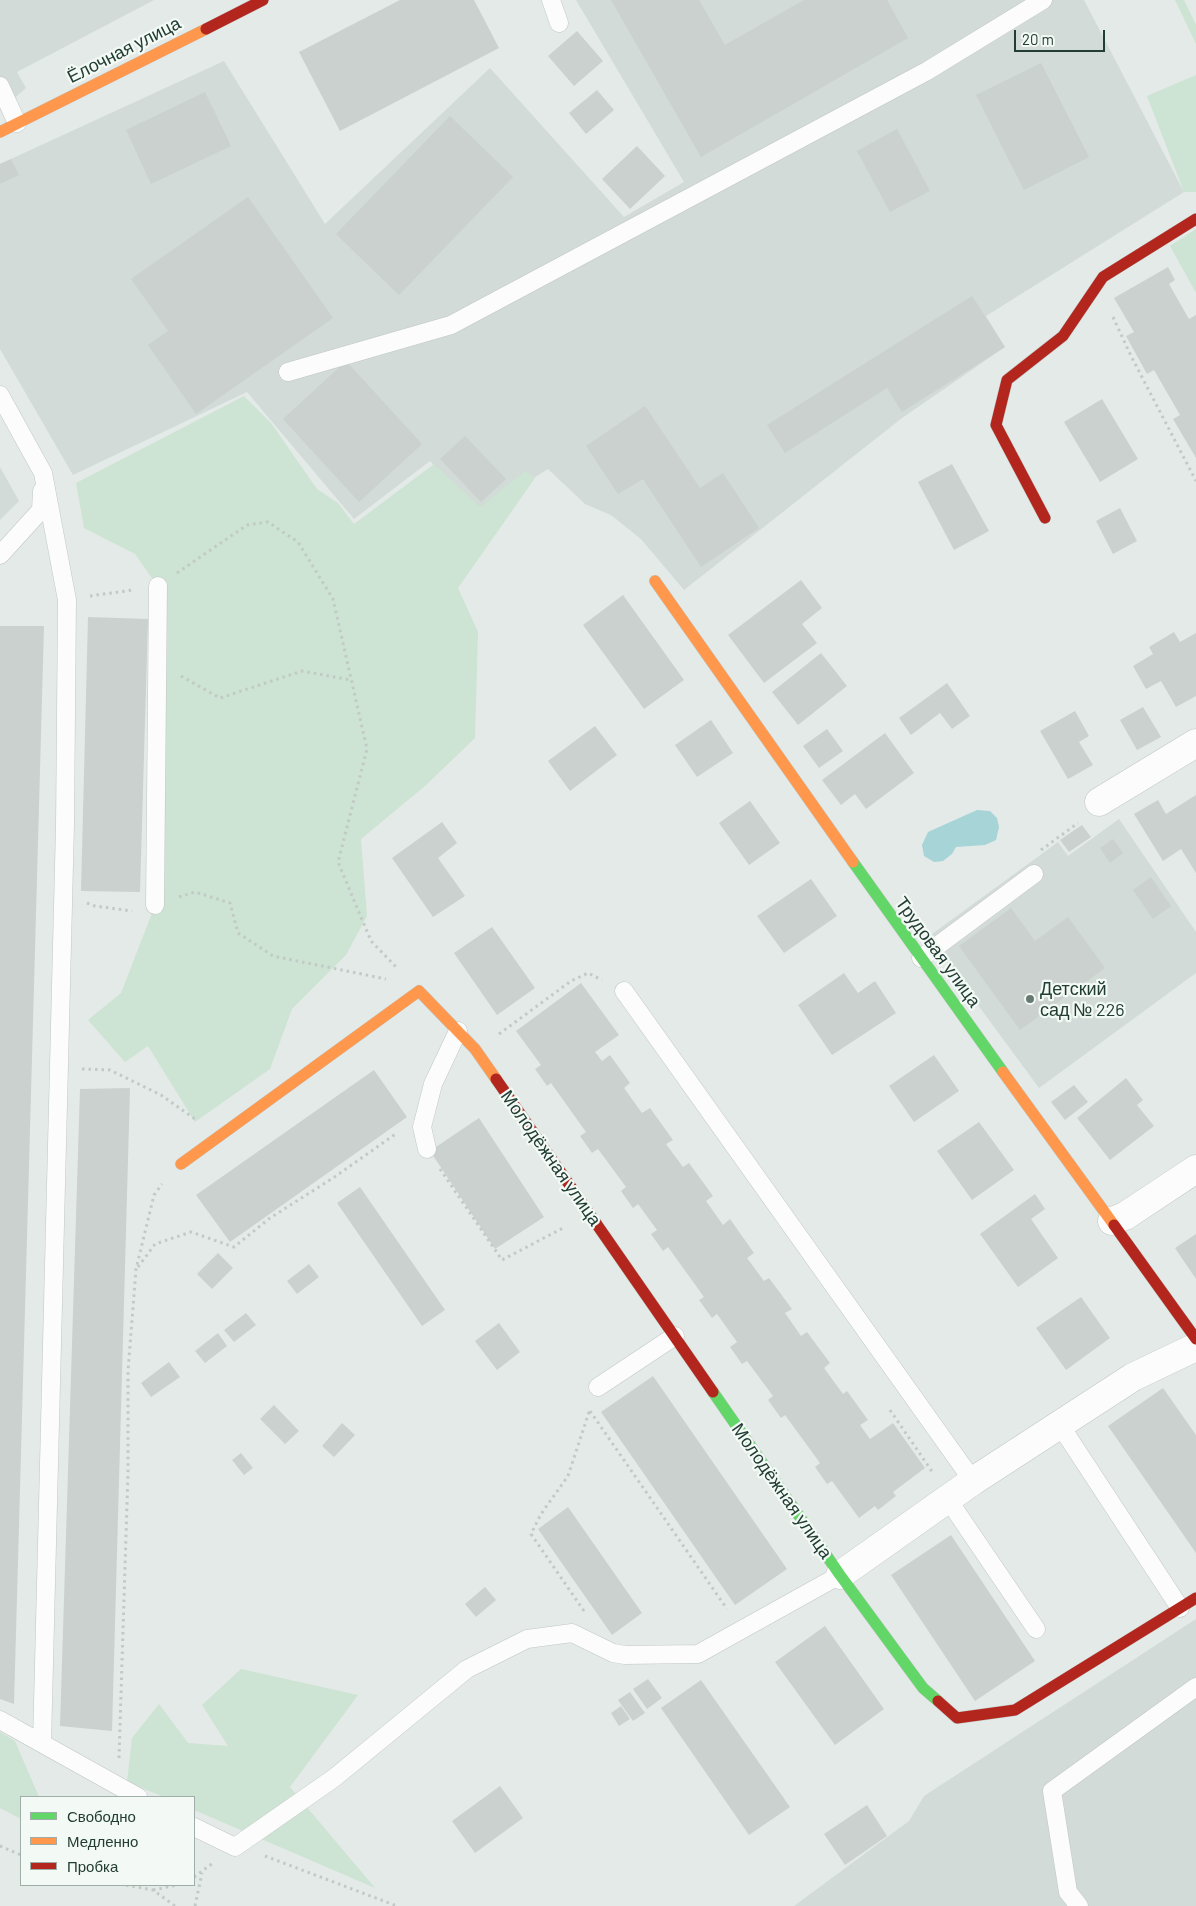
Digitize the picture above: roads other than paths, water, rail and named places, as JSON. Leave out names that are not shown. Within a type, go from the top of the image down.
[{"type":"street","name":"Ёлочная улица","points":[[0,132],[263,0]]},
{"type":"street","points":[[1045,518],[996,425],[1007,380],[1063,336],[1103,277],[1196,220]]},
{"type":"street","name":"Трудовая улица","points":[[656,582],[921,958],[1196,1339]]},
{"type":"street","points":[[1099,802],[1196,743]]},
{"type":"street","name":"Молодёжная улица","points":[[181,1164],[419,991],[476,1049],[840,1575],[923,1688],[957,1718],[1015,1710],[1196,1598]]},
{"type":"street","points":[[1112,1221],[1125,1216],[1196,1169]]},
{"type":"street","name":"Молодёжная улица","points":[[840,1575],[941,1487],[973,1481],[1133,1377],[1196,1347]]},
{"type":"lane","points":[[551,0],[559,23]]},
{"type":"lane","points":[[288,372],[451,325],[927,71],[1043,0]]},
{"type":"lane","points":[[0,86],[17,123]]},
{"type":"lane","points":[[0,395],[44,474],[67,600],[63,891],[42,1743]]},
{"type":"lane","points":[[0,555],[40,510],[44,474]]},
{"type":"lane","points":[[155,904],[158,586]]},
{"type":"lane","points":[[921,958],[1034,874]]},
{"type":"lane","points":[[624,991],[973,1481]]},
{"type":"lane","points":[[427,1149],[422,1126],[425,1114],[433,1084],[458,1031]]},
{"type":"lane","points":[[598,1387],[674,1336]]},
{"type":"lane","points":[[1060,1425],[1180,1608]]},
{"type":"lane","points":[[941,1487],[1036,1629]]},
{"type":"lane","points":[[195,1827],[236,1847],[334,1778],[467,1669],[527,1639],[572,1633],[614,1653],[625,1655],[698,1654],[840,1575]]},
{"type":"lane","points":[[1079,1906],[1068,1892],[1052,1790],[1196,1687]]},
{"type":"lane","points":[[0,1720],[136,1796]]},
{"type":"water","points":[[977,810],[990,811],[997,818],[999,827],[996,840],[985,845],[956,847],[952,854],[943,861],[934,862],[924,856],[922,845],[928,832]]},
{"type":"place","name":"Детский сад № 226","points":[[1030,999]]}]
